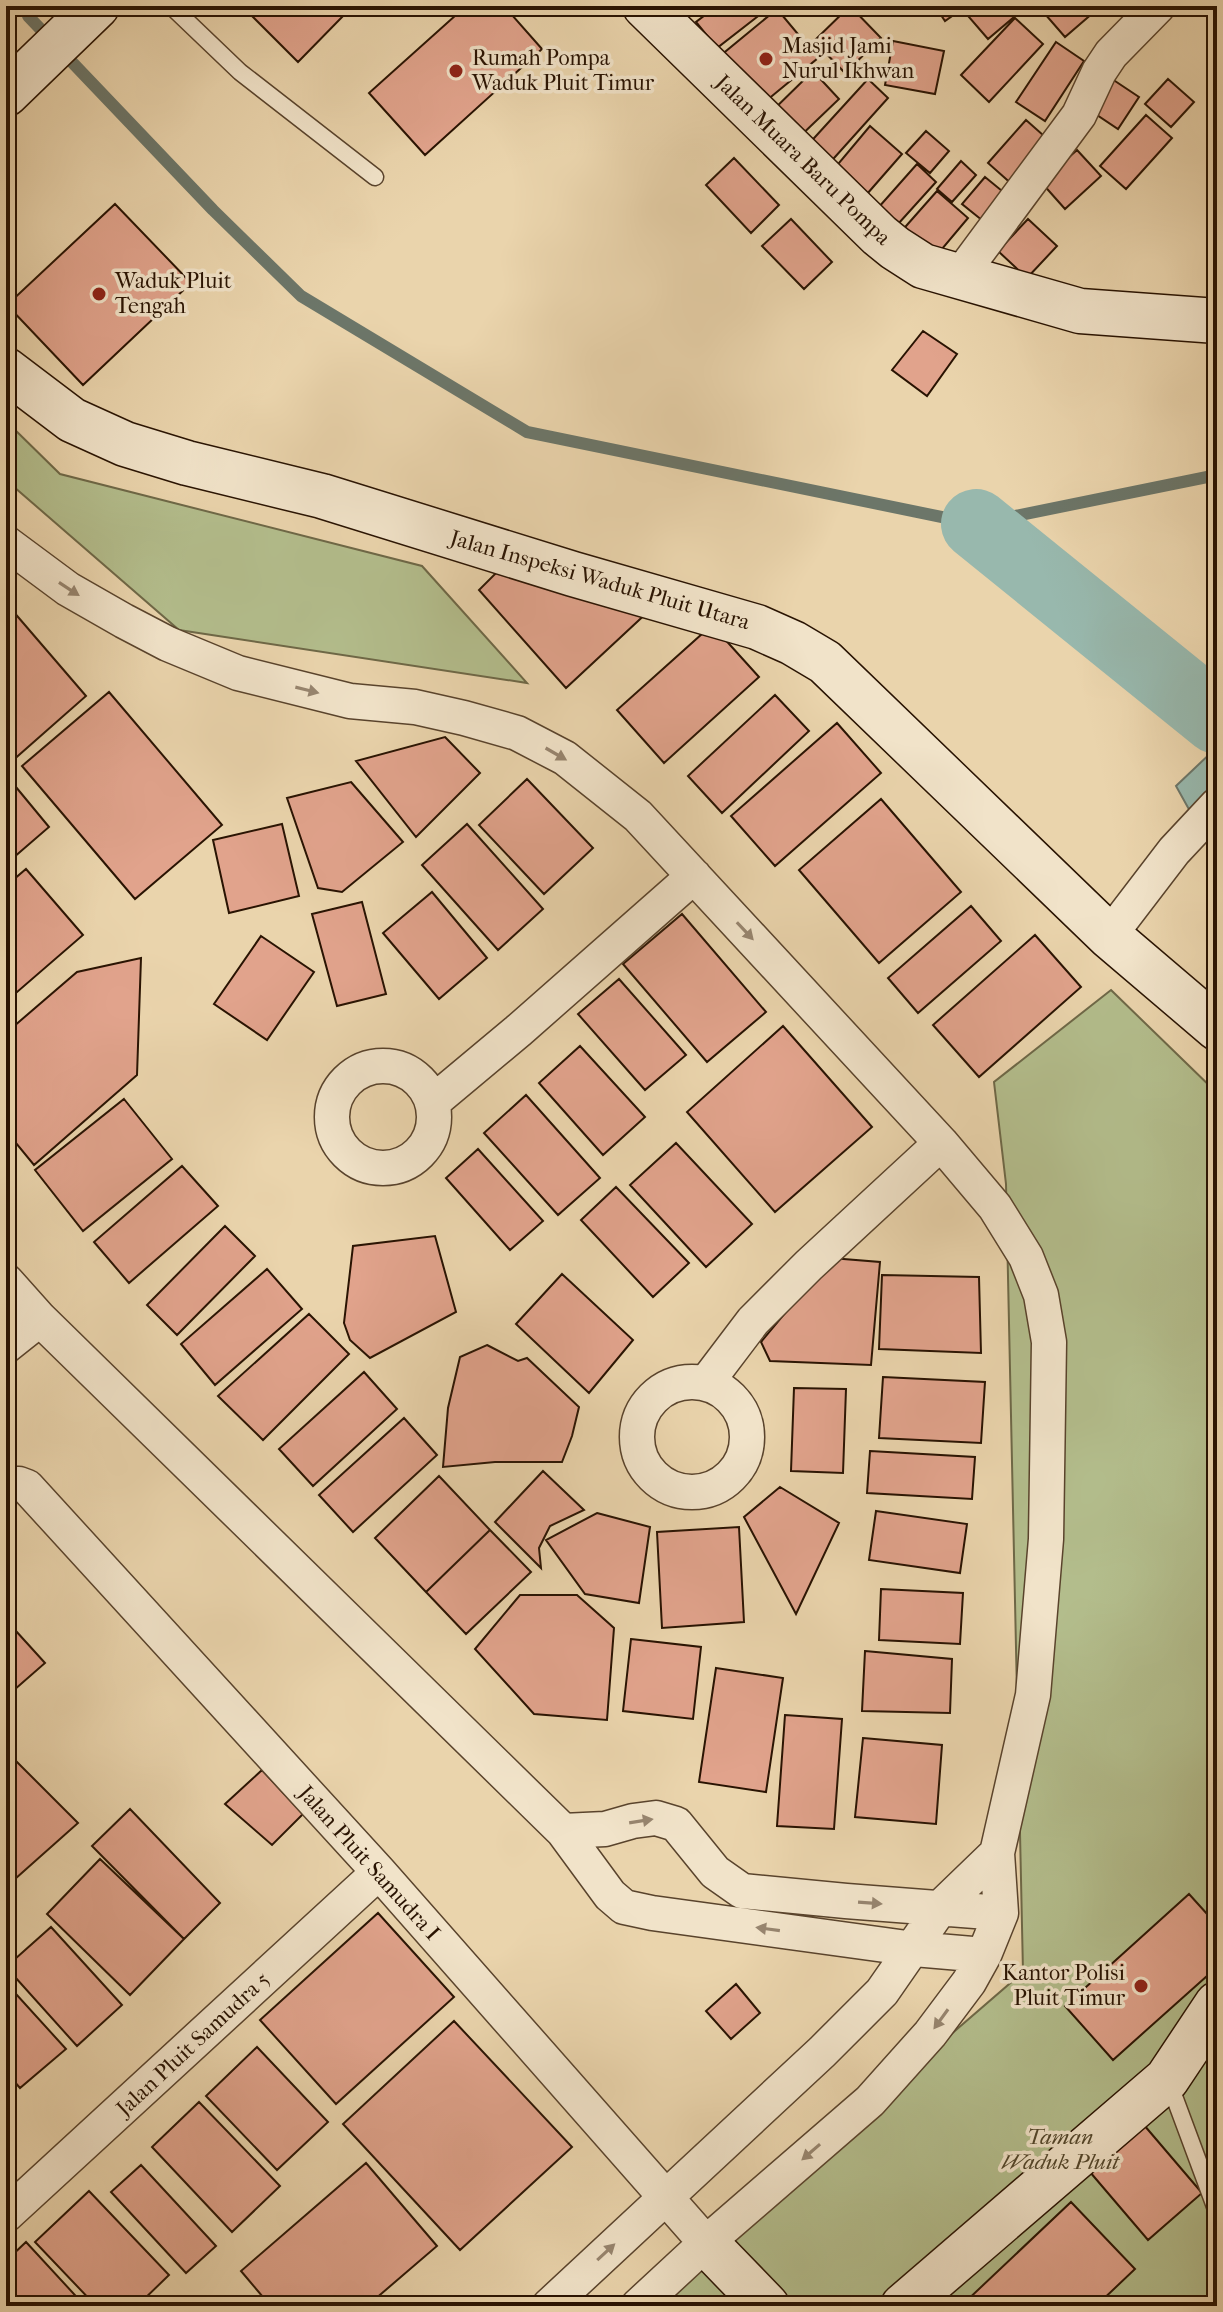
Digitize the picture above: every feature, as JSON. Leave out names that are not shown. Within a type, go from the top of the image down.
[{"type":"street","points":[[6,94],[97,6]]},
{"type":"street","name":"Jalan Muara Baru Pompa","points":[[645,6],[879,235],[923,266],[1080,311],[1217,321]]},
{"type":"street","points":[[959,277],[1079,115],[1111,54],[1158,6]]},
{"type":"street","name":"Jalan Inspeksi Waduk Pluit Utara","points":[[6,370],[72,420],[125,444],[187,463],[322,496],[558,570],[757,627],[793,643],[825,662],[1109,936],[1217,1028]]},
{"type":"street","points":[[6,543],[68,589],[168,644],[238,673],[350,701],[415,707],[517,733],[565,758],[638,816],[941,1143],[995,1207],[1026,1257],[1041,1295],[1049,1342],[1046,1539],[1033,1695],[997,1853],[1001,1913],[969,1982],[930,2034],[870,2101],[741,2279],[638,2306]]},
{"type":"street","points":[[1109,936],[1174,851],[1217,805]]},
{"type":"street","points":[[433,1102],[694,876]]},
{"type":"street","points":[[706,1383],[753,1321],[941,1143]]},
{"type":"street","points":[[6,1281],[40,1319],[563,1831],[610,1895],[624,1907],[914,1949],[984,1955]]},
{"type":"street","points":[[6,1346],[40,1319]]},
{"type":"street","name":"Jalan Pluit Samudra I","points":[[16,1485],[379,1872],[741,2279]]},
{"type":"street","points":[[563,1831],[605,1829],[656,1818],[676,1824],[715,1872],[742,1891],[1001,1913]]},
{"type":"street","points":[[549,2306],[822,2052],[882,1992],[941,1907],[997,1853]]},
{"type":"street","name":"Jalan Pluit Samudra 5","points":[[6,2215],[379,1872]]},
{"type":"street","points":[[711,1921],[715,1872]]},
{"type":"street","points":[[903,2306],[1167,2079],[1217,2004]]},
{"type":"lane","points":[[171,6],[240,72],[375,177]]},
{"type":"lane","points":[[1167,2079],[1217,2212]]},
{"type":"green space","points":[[6,421],[60,474],[422,566],[527,683],[179,630],[6,480]]},
{"type":"green space","name":"Taman Waduk Pluit","points":[[1111,990],[1217,1093],[1217,2306],[637,2306],[1023,1972],[1006,1184],[994,1082]]},
{"type":"water","points":[[1217,747],[1217,854],[1176,786]]},
{"type":"building","points":[[253,6],[339,6],[346,13],[298,62],[247,11]]},
{"type":"building","name":"Rumah Pompa Waduk Pluit Timur","points":[[466,6],[504,6],[542,49],[425,155],[369,93]]},
{"type":"building","points":[[717,6],[771,6],[717,48],[696,22]]},
{"type":"building","points":[[850,6],[881,38],[845,73],[814,41]]},
{"type":"building","points":[[935,6],[960,6],[962,9],[945,21]]},
{"type":"building","points":[[966,6],[1005,6],[1014,17],[988,39],[962,9]]},
{"type":"building","points":[[1038,6],[1101,6],[1065,37]]},
{"type":"building","name":"Masjid Jami Nurul Ikhwan","points":[[777,9],[818,58],[755,110],[714,61]]},
{"type":"building","points":[[1015,18],[1043,44],[989,102],[961,75]]},
{"type":"building","points":[[893,41],[944,51],[935,94],[885,85]]},
{"type":"building","points":[[1056,42],[1084,61],[1045,121],[1016,102]]},
{"type":"building","points":[[813,71],[839,99],[793,143],[767,116]]},
{"type":"building","points":[[1109,77],[1139,97],[1118,129],[1088,109]]},
{"type":"building","points":[[868,79],[888,98],[826,167],[805,148]]},
{"type":"building","points":[[1168,79],[1194,102],[1171,127],[1145,104]]},
{"type":"building","points":[[1146,115],[1172,138],[1126,189],[1100,166]]},
{"type":"building","points":[[1026,120],[1052,143],[1014,186],[988,163]]},
{"type":"building","points":[[870,126],[902,154],[860,202],[828,176]]},
{"type":"building","points":[[926,131],[949,151],[930,173],[906,153]]},
{"type":"building","points":[[1077,150],[1101,176],[1065,209],[1041,182]]},
{"type":"building","points":[[734,158],[779,205],[751,233],[706,185]]},
{"type":"building","points":[[961,161],[976,175],[952,202],[937,189]]},
{"type":"building","points":[[917,164],[936,182],[889,234],[870,217]]},
{"type":"building","points":[[985,177],[1007,195],[983,221],[962,204]]},
{"type":"building","points":[[937,191],[968,218],[931,262],[899,234]]},
{"type":"building","name":"Waduk Pluit Tengah","points":[[115,204],[191,283],[83,385],[7,305]]},
{"type":"building","points":[[791,219],[832,262],[804,289],[762,246]]},
{"type":"building","points":[[1028,219],[1057,246],[1027,278],[998,251]]},
{"type":"building","points":[[923,331],[957,354],[927,396],[892,370]]},
{"type":"building","points":[[497,572],[652,608],[566,688],[479,590]]},
{"type":"building","points":[[6,603],[86,696],[11,762],[6,756]]},
{"type":"building","points":[[712,625],[759,677],[664,763],[617,710]]},
{"type":"building","points":[[109,692],[222,825],[135,899],[22,766]]},
{"type":"building","points":[[775,695],[809,731],[722,813],[688,776]]},
{"type":"building","points":[[837,723],[881,773],[775,866],[731,816]]},
{"type":"building","points":[[445,737],[480,773],[416,837],[356,761]]},
{"type":"building","points":[[6,775],[49,827],[6,864]]},
{"type":"building","points":[[527,779],[593,848],[544,894],[479,825]]},
{"type":"building","points":[[351,782],[403,842],[342,892],[318,888],[287,798]]},
{"type":"building","points":[[881,799],[961,892],[879,963],[799,870]]},
{"type":"building","points":[[282,824],[299,896],[229,913],[213,840]]},
{"type":"building","points":[[467,824],[543,909],[498,950],[422,865]]},
{"type":"building","points":[[26,869],[83,935],[9,999],[6,996],[6,886]]},
{"type":"building","points":[[432,892],[487,958],[439,999],[383,933]]},
{"type":"building","points":[[362,902],[386,994],[337,1006],[312,914]]},
{"type":"building","points":[[971,906],[1001,941],[918,1013],[888,978]]},
{"type":"building","points":[[682,914],[766,1012],[707,1062],[623,964]]},
{"type":"building","points":[[1035,935],[1081,987],[979,1077],[933,1025]]},
{"type":"building","points":[[261,936],[314,972],[267,1040],[214,1004]]},
{"type":"building","points":[[141,958],[137,1075],[34,1165],[6,1131],[6,1033],[77,972]]},
{"type":"building","points":[[619,979],[686,1055],[645,1090],[578,1014]]},
{"type":"building","points":[[783,1026],[872,1127],[775,1212],[687,1112]]},
{"type":"building","points":[[580,1046],[645,1117],[603,1155],[539,1083]]},
{"type":"building","points":[[526,1095],[600,1178],[558,1215],[484,1133]]},
{"type":"building","points":[[124,1099],[172,1159],[83,1231],[35,1170]]},
{"type":"building","points":[[676,1143],[752,1224],[706,1267],[630,1185]]},
{"type":"building","points":[[478,1149],[543,1221],[510,1250],[446,1178]]},
{"type":"building","points":[[182,1166],[218,1206],[129,1283],[94,1242]]},
{"type":"building","points":[[616,1187],[689,1263],[653,1297],[581,1220]]},
{"type":"building","points":[[225,1226],[255,1256],[177,1335],[147,1305]]},
{"type":"building","points":[[435,1236],[456,1312],[370,1358],[350,1340],[344,1323],[353,1246]]},
{"type":"building","points":[[831,1258],[880,1262],[871,1365],[770,1361],[761,1342]]},
{"type":"building","points":[[267,1269],[302,1309],[215,1385],[181,1344]]},
{"type":"building","points":[[562,1274],[633,1340],[589,1393],[516,1324]]},
{"type":"building","points":[[882,1275],[979,1277],[981,1353],[879,1349]]},
{"type":"building","points":[[309,1314],[349,1354],[263,1440],[218,1396]]},
{"type":"building","points":[[487,1345],[518,1361],[527,1358],[579,1407],[562,1462],[495,1462],[443,1467],[448,1408],[460,1357]]},
{"type":"building","points":[[364,1372],[397,1409],[313,1486],[279,1449]]},
{"type":"building","points":[[883,1377],[985,1382],[981,1443],[879,1438]]},
{"type":"building","points":[[794,1388],[846,1389],[843,1473],[791,1471]]},
{"type":"building","points":[[404,1418],[437,1455],[353,1532],[319,1495]]},
{"type":"building","points":[[870,1451],[975,1457],[972,1499],[867,1493]]},
{"type":"building","points":[[543,1471],[584,1510],[550,1526],[539,1548],[541,1568],[495,1522]]},
{"type":"building","points":[[439,1476],[490,1530],[426,1592],[375,1538]]},
{"type":"building","points":[[780,1487],[839,1523],[796,1614],[744,1517]]},
{"type":"building","points":[[876,1511],[967,1524],[960,1573],[869,1560]]},
{"type":"building","points":[[597,1513],[650,1527],[639,1603],[585,1594],[546,1540]]},
{"type":"building","points":[[739,1527],[744,1622],[662,1628],[657,1532]]},
{"type":"building","points":[[490,1530],[531,1572],[466,1634],[426,1592]]},
{"type":"building","points":[[881,1589],[963,1593],[960,1644],[879,1640]]},
{"type":"building","points":[[520,1595],[577,1595],[614,1628],[607,1720],[534,1714],[475,1649]]},
{"type":"building","points":[[6,1620],[45,1663],[6,1697]]},
{"type":"building","points":[[631,1639],[701,1647],[693,1719],[623,1711]]},
{"type":"building","points":[[865,1651],[952,1659],[950,1713],[862,1711]]},
{"type":"building","points":[[716,1668],[783,1678],[766,1792],[699,1782]]},
{"type":"building","points":[[785,1715],[842,1719],[834,1829],[777,1826]]},
{"type":"building","points":[[863,1738],[942,1745],[936,1824],[855,1817]]},
{"type":"building","points":[[6,1751],[78,1823],[6,1887]]},
{"type":"building","points":[[262,1770],[303,1814],[272,1845],[225,1804]]},
{"type":"building","points":[[130,1809],[220,1903],[184,1939],[92,1846]]},
{"type":"building","points":[[100,1859],[184,1939],[130,1995],[47,1914]]},
{"type":"building","name":"Kantor Polisi Pluit Timur","points":[[1189,1894],[1217,1925],[1217,1967],[1113,2060],[1065,2006]]},
{"type":"building","points":[[378,1913],[454,1997],[336,2104],[260,2020]]},
{"type":"building","points":[[51,1927],[122,2005],[77,2046],[6,1967]]},
{"type":"building","points":[[6,1983],[66,2049],[20,2088],[6,2072]]},
{"type":"building","points":[[736,1984],[760,2013],[731,2039],[706,2011]]},
{"type":"building","points":[[454,2021],[572,2147],[460,2250],[343,2124]]},
{"type":"building","points":[[257,2047],[328,2122],[277,2170],[206,2096]]},
{"type":"building","points":[[199,2102],[280,2186],[232,2232],[152,2147]]},
{"type":"building","points":[[1138,2118],[1202,2193],[1148,2240],[1084,2165]]},
{"type":"building","points":[[366,2163],[437,2246],[367,2306],[265,2306],[268,2303],[241,2271]]},
{"type":"building","points":[[141,2165],[216,2246],[186,2273],[111,2192]]},
{"type":"building","points":[[89,2191],[169,2275],[137,2306],[96,2306],[35,2242]]},
{"type":"building","points":[[1071,2202],[1135,2269],[1096,2306],[961,2306]]},
{"type":"building","points":[[26,2242],[85,2306],[6,2306],[6,2261]]},
{"type":"waterway","points":[[28,16],[213,210],[301,296],[527,432],[976,524],[1217,475]]},
{"type":"waterway","points":[[976,524],[1217,719]]},
{"type":"place","name":"Masjid Jami Nurul Ikhwan","points":[[766,59]]},
{"type":"place","name":"Rumah Pompa Waduk Pluit Timur","points":[[456,71]]},
{"type":"place","name":"Waduk Pluit Tengah","points":[[99,294]]},
{"type":"place","name":"Kantor Polisi Pluit Timur","points":[[1141,1986]]}]
